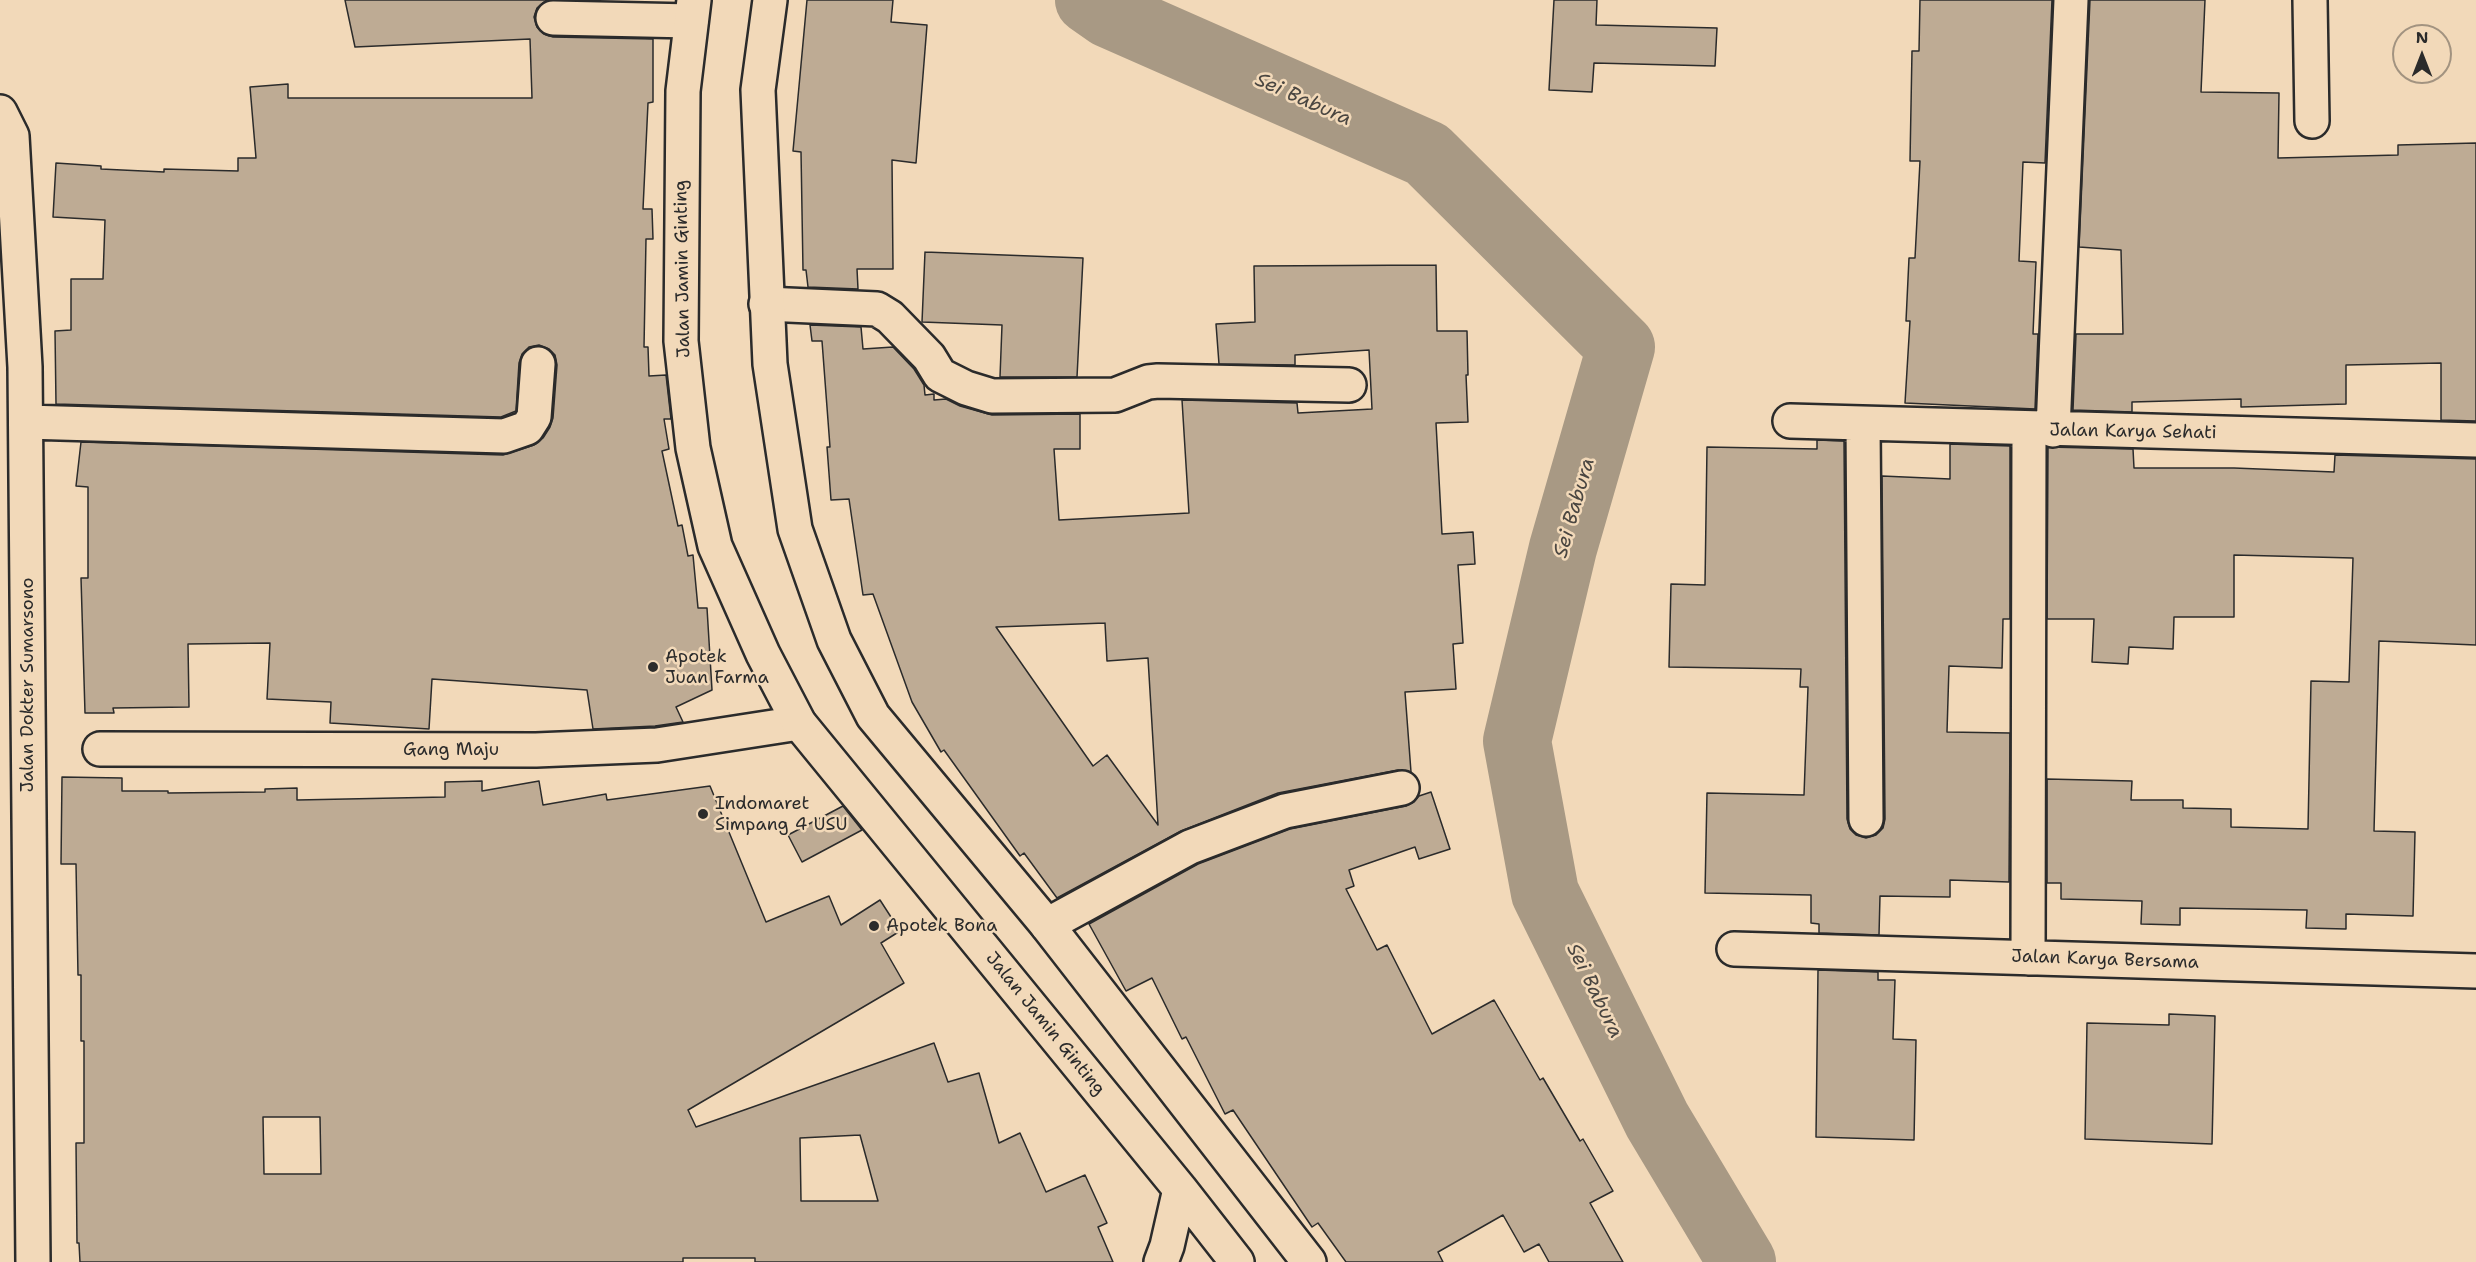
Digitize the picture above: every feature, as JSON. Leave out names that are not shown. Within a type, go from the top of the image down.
[{"type":"street","points":[[770,0],[758,90],[770,364],[795,530],[834,640],[873,716],[1047,925],[1309,1262]]},
{"type":"street","points":[[2028,958],[2041,429],[2071,0]]},
{"type":"street","points":[[2310,0],[2312,121]]},
{"type":"street","points":[[553,18],[693,11]]},
{"type":"street","name":"Jalan Jamin Ginting","points":[[693,11],[682,91],[681,341],[693,448],[715,546],[763,654],[799,723],[1180,1189],[1237,1262]]},
{"type":"street","name":"Jalan Dokter Sumarsono","points":[[0,112],[12,136],[13,367],[26,422],[33,1262]]},
{"type":"street","points":[[766,304],[877,309],[890,317],[929,357],[940,375],[966,388],[992,396],[1115,395],[1148,382],[1158,381],[1349,385]]},
{"type":"street","points":[[26,422],[504,436],[527,428],[534,417],[538,364]]},
{"type":"street","name":"Jalan Karya Sehati","points":[[1790,421],[2476,440]]},
{"type":"street","points":[[1863,423],[1866,819]]},
{"type":"street","name":"Gang Maju","points":[[100,749],[536,750],[657,745],[799,723]]},
{"type":"street","points":[[1047,925],[1201,843],[1285,811],[1402,788]]},
{"type":"street","name":"Jalan Karya Bersama","points":[[1734,949],[2476,971]]},
{"type":"street","points":[[1161,1262],[1180,1189]]},
{"type":"building","points":[[345,0],[550,0],[537,8],[534,17],[537,27],[544,34],[553,37],[653,39],[653,102],[648,103],[643,209],[652,209],[653,239],[646,239],[644,347],[648,347],[649,376],[666,375],[671,419],[664,419],[669,449],[662,451],[678,526],[682,525],[688,556],[693,555],[698,608],[707,608],[712,690],[676,707],[683,722],[655,726],[593,729],[587,690],[432,679],[429,729],[330,723],[331,702],[267,699],[270,643],[188,644],[189,707],[113,708],[114,713],[85,713],[81,578],[88,578],[88,487],[76,486],[81,442],[503,455],[534,445],[543,438],[550,427],[553,418],[557,365],[555,355],[549,349],[539,345],[529,347],[522,354],[519,363],[516,411],[501,417],[56,404],[55,331],[71,330],[71,279],[103,279],[105,220],[53,217],[56,163],[101,166],[101,169],[164,172],[164,169],[238,171],[238,158],[256,158],[250,87],[288,84],[288,98],[532,98],[530,39],[355,47]]},
{"type":"building","points":[[807,0],[893,0],[891,22],[927,25],[916,163],[892,160],[893,269],[857,269],[858,289],[808,287],[806,270],[803,270],[801,152],[793,151]]},
{"type":"building","points":[[1554,0],[1597,0],[1596,25],[1717,28],[1715,66],[1594,63],[1592,92],[1549,90]]},
{"type":"building","points":[[1920,0],[2052,0],[2045,163],[2023,162],[2019,261],[2036,262],[2033,334],[2038,334],[2035,409],[1905,403],[1910,321],[1906,321],[1909,258],[1915,258],[1920,161],[1910,161],[1912,51],[1919,51]]},
{"type":"building","points":[[2090,0],[2205,0],[2201,92],[2279,93],[2278,158],[2398,155],[2398,145],[2476,143],[2476,421],[2441,420],[2441,363],[2346,365],[2346,404],[2241,407],[2241,399],[2132,402],[2132,412],[2073,410],[2076,334],[2123,334],[2121,250],[2079,247]]},
{"type":"building","points":[[925,252],[1083,258],[1077,377],[1000,377],[1002,325],[922,322]]},
{"type":"building","points":[[1436,265],[1437,331],[1467,331],[1468,422],[1436,423],[1442,534],[1473,532],[1475,564],[1458,565],[1463,643],[1453,644],[1456,689],[1405,692],[1411,772],[1398,770],[1278,793],[1181,831],[1057,898],[1024,853],[1020,856],[944,750],[941,752],[912,702],[873,594],[863,595],[849,499],[831,500],[827,447],[830,447],[822,341],[812,341],[810,325],[861,327],[863,349],[893,347],[914,369],[924,385],[925,395],[934,394],[934,400],[946,399],[960,406],[992,415],[1080,414],[1080,449],[1054,449],[1059,520],[1189,513],[1182,400],[1297,403],[1298,413],[1372,409],[1369,350],[1295,355],[1295,365],[1219,364],[1216,324],[1255,322],[1254,266]],"holes":[[[1105,623],[1107,661],[1148,658],[1158,825],[1107,755],[1093,766],[996,627]]]},
{"type":"building","points":[[1817,440],[1844,441],[1847,819],[1850,829],[1856,835],[1866,838],[1876,835],[1883,828],[1885,819],[1882,476],[1950,479],[1950,444],[2010,446],[2010,619],[2003,619],[2002,668],[1949,666],[1947,732],[2010,733],[2009,882],[1950,880],[1950,897],[1880,896],[1879,935],[1819,933],[1819,924],[1811,923],[1811,895],[1705,893],[1707,793],[1804,795],[1808,687],[1800,687],[1801,669],[1669,667],[1671,584],[1705,585],[1707,447],[1817,449]]},
{"type":"building","points":[[2048,447],[2133,449],[2134,468],[2234,468],[2334,472],[2335,455],[2476,459],[2476,645],[2379,641],[2374,831],[2415,832],[2413,916],[2346,914],[2346,929],[2306,928],[2307,910],[2180,908],[2180,925],[2141,924],[2142,901],[2061,899],[2061,883],[2047,883],[2047,779],[2132,781],[2131,800],[2183,800],[2183,808],[2231,809],[2231,827],[2308,829],[2311,681],[2349,682],[2353,558],[2234,555],[2234,617],[2174,617],[2173,649],[2129,647],[2128,664],[2092,662],[2094,619],[2047,619]]},
{"type":"building","points":[[62,777],[122,778],[122,791],[265,792],[265,789],[297,788],[297,800],[445,797],[445,782],[482,781],[482,791],[539,781],[543,805],[606,794],[607,800],[710,786],[766,922],[829,896],[841,925],[880,900],[900,931],[881,943],[904,983],[688,1110],[696,1127],[934,1043],[948,1082],[979,1073],[999,1143],[1020,1133],[1046,1192],[1085,1175],[1107,1223],[1098,1227],[1113,1262],[755,1262],[755,1258],[683,1258],[683,1262],[80,1262],[79,1243],[77,1243],[76,1143],[84,1143],[84,1041],[81,1041],[81,975],[78,975],[76,864],[61,864]],"holes":[[[263,1117],[320,1117],[321,1174],[264,1174]],[[860,1135],[878,1201],[801,1201],[800,1138]]]},
{"type":"building","points":[[1431,792],[1450,849],[1419,859],[1415,847],[1349,870],[1354,886],[1346,889],[1377,950],[1387,945],[1432,1034],[1494,1000],[1540,1080],[1543,1078],[1580,1141],[1583,1139],[1613,1191],[1590,1203],[1623,1262],[1549,1262],[1539,1244],[1524,1252],[1503,1215],[1438,1252],[1443,1262],[1346,1262],[1318,1223],[1312,1227],[1233,1110],[1225,1114],[1186,1037],[1182,1039],[1152,978],[1126,991],[1089,924],[1198,864],[1290,829],[1406,806],[1419,796]]},
{"type":"building","points":[[843,806],[862,830],[802,862],[788,835]]},
{"type":"building","points":[[1818,970],[1878,972],[1878,980],[1895,980],[1893,1039],[1916,1040],[1914,1140],[1816,1137]]},
{"type":"building","points":[[2169,1014],[2215,1016],[2212,1144],[2085,1139],[2087,1023],[2169,1025]]},
{"type":"waterway","name":"Sei Babura","points":[[1089,0],[1109,14],[1427,154],[1621,347],[1563,548],[1517,741],[1545,893],[1657,1120],[1742,1262]]},
{"type":"place","name":"Apotek Juan Farma","points":[[653,667]]},
{"type":"place","name":"Indomaret Simpang 4 USU","points":[[703,814]]},
{"type":"place","name":"Apotek Bona","points":[[874,926]]}]
